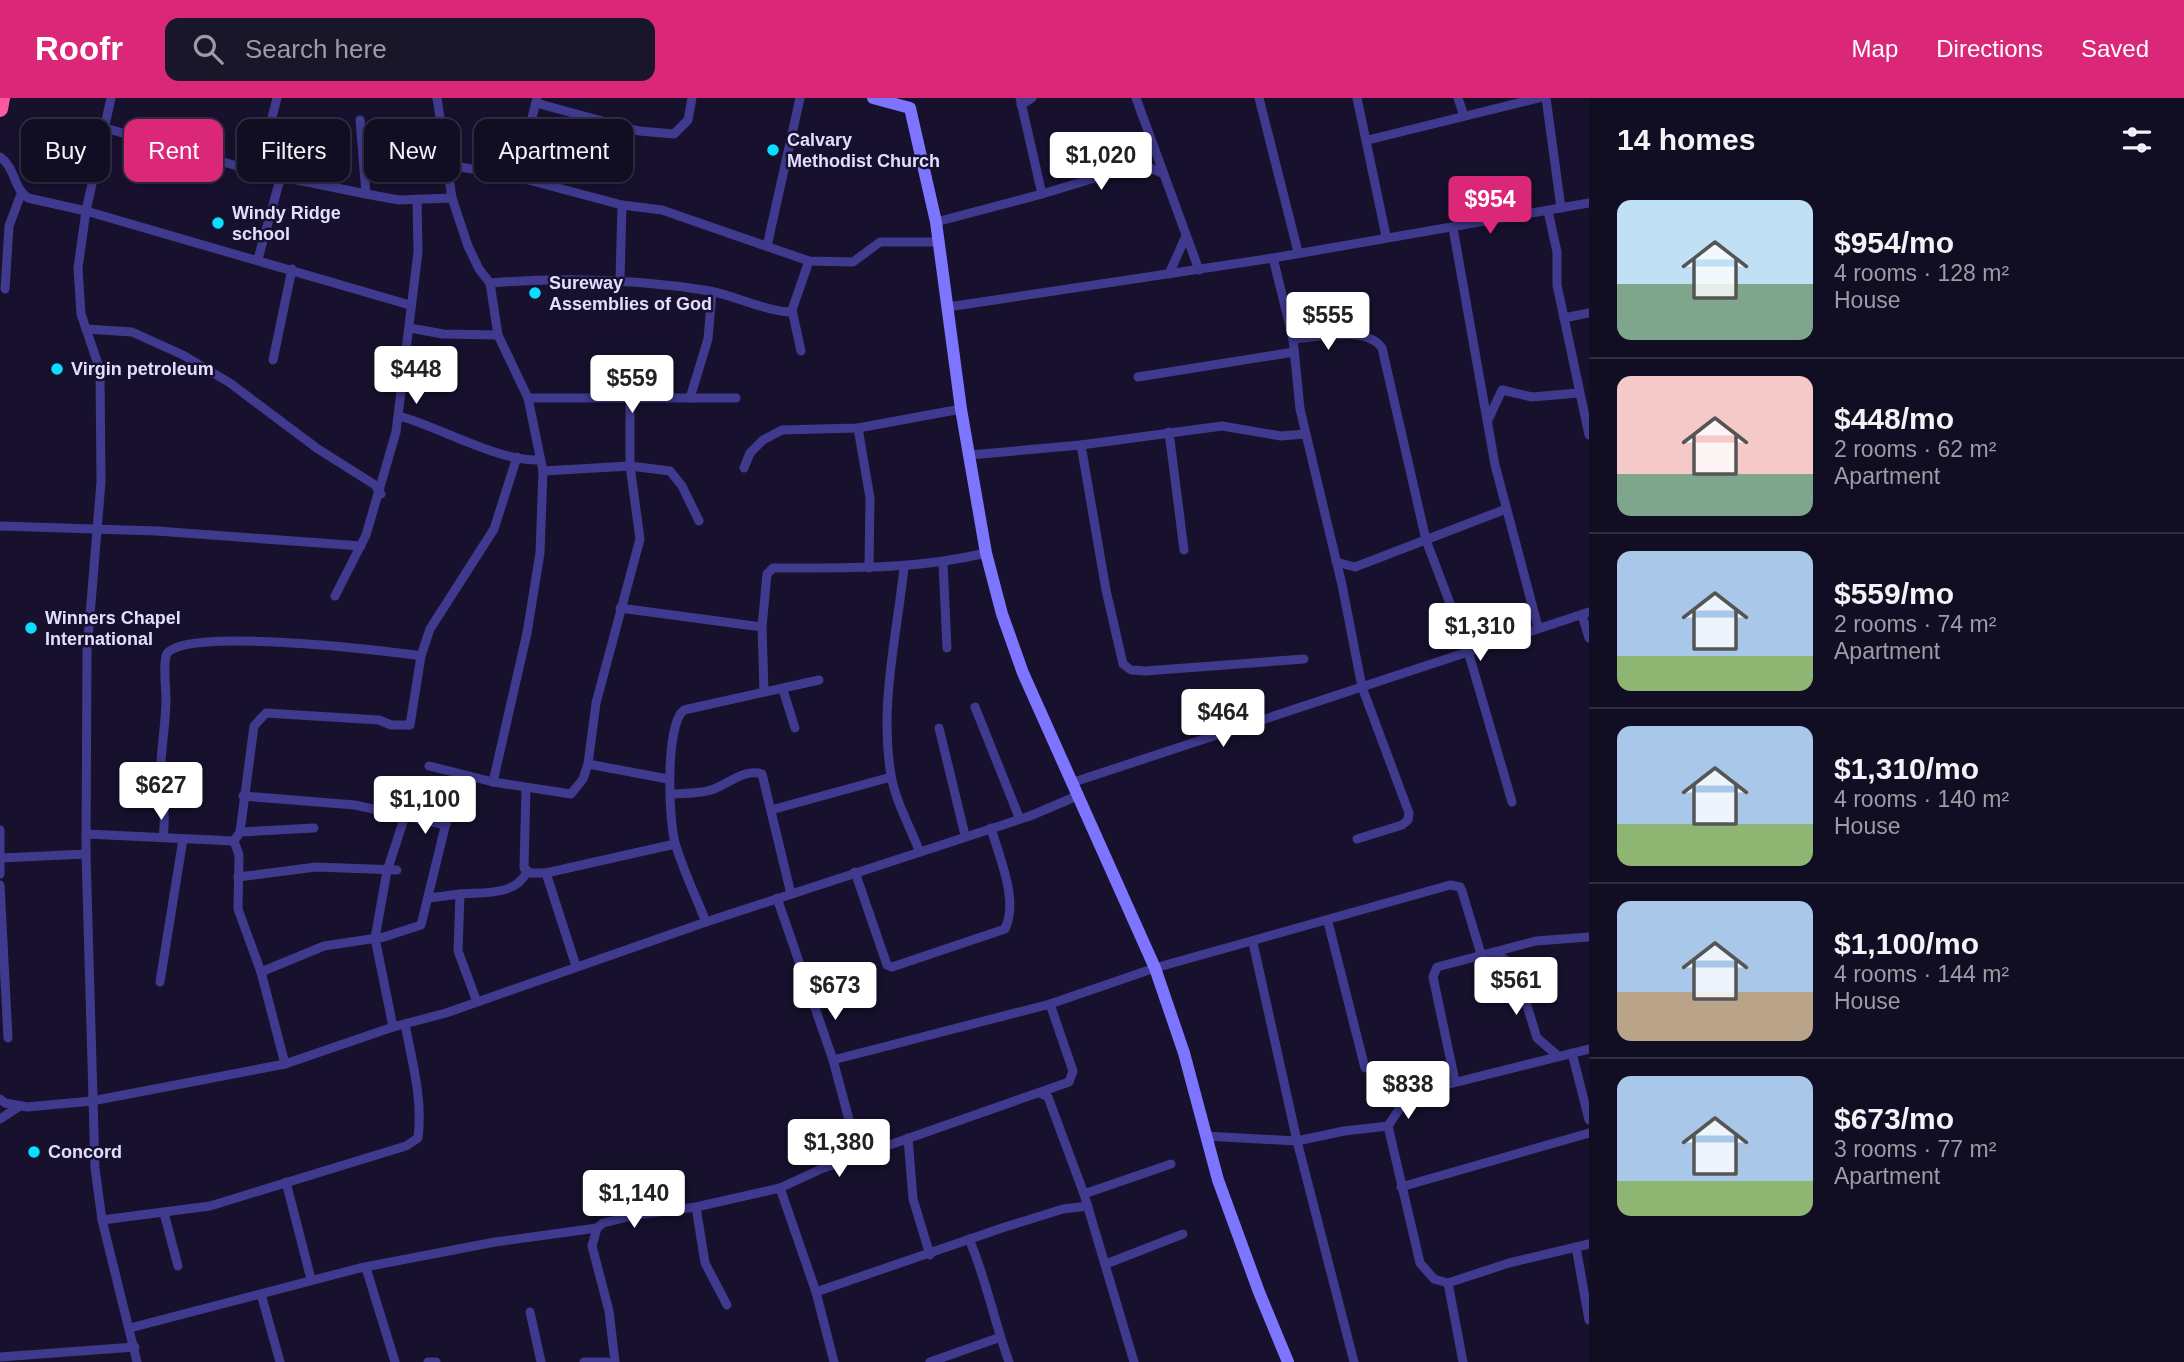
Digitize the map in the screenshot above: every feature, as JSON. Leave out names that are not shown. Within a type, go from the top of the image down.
[{"type":"highway","points":[[0,108],[2,98]]},
{"type":"street","points":[[107,119],[111,98]]},
{"type":"street","points":[[272,119],[277,98]]},
{"type":"street","points":[[437,98],[441,119]]},
{"type":"street","points":[[532,119],[537,100],[639,131],[674,134],[688,120],[692,98]]},
{"type":"street","points":[[767,246],[800,98]]},
{"type":"street","points":[[873,98],[909,103],[936,222],[961,409],[986,554],[1002,614],[1023,673],[1155,968],[1184,1053],[1205,1136],[1244,1256],[1288,1362]]},
{"type":"street","points":[[1032,98],[1020,101],[1042,194]]},
{"type":"street","points":[[1136,98],[1185,238],[1199,270]]},
{"type":"street","points":[[1259,98],[1298,252]]},
{"type":"street","points":[[1357,98],[1368,140],[1386,236]]},
{"type":"street","points":[[1458,98],[1464,116]]},
{"type":"street","points":[[1368,140],[1539,98]]},
{"type":"street","points":[[1546,98],[1561,208]]},
{"type":"street","points":[[359,120],[366,194]]},
{"type":"street","points":[[110,129],[237,166]]},
{"type":"street","points":[[1141,164],[1152,147]]},
{"type":"street","points":[[0,157],[12,168],[21,194],[9,226],[5,289]]},
{"type":"street","points":[[936,222],[1141,164],[1162,173]]},
{"type":"street","points":[[93,182],[86,211],[78,295],[100,370],[101,482],[95,530],[88,651],[86,854],[92,1101],[95,1167],[102,1220],[137,1362]]},
{"type":"street","points":[[258,259],[279,182]]},
{"type":"street","points":[[309,182],[399,200],[452,198]]},
{"type":"street","points":[[451,182],[452,198],[468,246],[479,269],[490,283],[498,335],[528,398],[542,471],[540,553],[527,633],[493,782]]},
{"type":"street","points":[[536,182],[622,205],[662,210],[809,261],[853,262],[880,242],[939,242]]},
{"type":"street","points":[[21,194],[258,259],[410,305]]},
{"type":"street","points":[[335,596],[361,546],[380,494],[399,416],[418,252],[416,199]]},
{"type":"street","points":[[948,307],[1273,258],[1386,236],[1453,228],[1589,203]]},
{"type":"street","points":[[620,279],[622,205]]},
{"type":"street","points":[[1548,211],[1557,252],[1557,285],[1589,435]]},
{"type":"street","points":[[1453,228],[1487,421],[1506,509],[1538,627]]},
{"type":"street","points":[[1169,274],[1185,238]]},
{"type":"street","points":[[1273,258],[1293,339],[1306,434],[1342,585],[1362,687],[1409,813],[1408,820],[1402,825],[1357,839]]},
{"type":"street","points":[[801,351],[792,310],[809,261]]},
{"type":"street","points":[[274,360],[292,269]]},
{"type":"street","points":[[490,283],[551,278],[620,279],[712,292],[781,312],[792,310]]},
{"type":"street","points":[[690,398],[708,339],[712,292]]},
{"type":"street","points":[[1564,318],[1589,313]]},
{"type":"street","points":[[410,328],[443,334],[498,335]]},
{"type":"street","points":[[86,329],[132,332],[183,355],[230,383],[318,449],[375,485],[380,494]]},
{"type":"street","points":[[1293,339],[1362,334],[1377,340],[1389,371],[1426,540],[1468,651],[1512,802]]},
{"type":"street","points":[[1138,377],[1294,352]]},
{"type":"street","points":[[1487,421],[1502,390],[1532,397],[1578,393]]},
{"type":"street","points":[[528,398],[736,398]]},
{"type":"street","points":[[429,766],[493,782],[571,794],[583,779],[588,764],[597,703],[620,608],[635,567],[640,539],[630,466],[630,400]]},
{"type":"street","points":[[744,468],[750,453],[763,440],[782,430],[858,428],[961,409]]},
{"type":"street","points":[[399,416],[444,430],[480,447],[540,460]]},
{"type":"street","points":[[970,455],[1081,445],[1222,426],[1269,435],[1306,434]]},
{"type":"street","points":[[858,428],[870,498],[869,568]]},
{"type":"street","points":[[1169,432],[1184,550]]},
{"type":"street","points":[[1081,445],[1106,590],[1123,664],[1131,670],[1145,671],[1304,659]]},
{"type":"street","points":[[285,1064],[261,972],[238,909],[237,837],[254,726],[258,718],[267,713],[379,720],[406,727],[413,720],[421,656],[442,608],[494,529],[517,457]]},
{"type":"street","points":[[542,471],[630,466],[670,471],[682,486],[699,521]]},
{"type":"street","points":[[1342,585],[1355,567],[1506,509]]},
{"type":"street","points":[[0,526],[216,535],[278,542],[361,546]]},
{"type":"street","points":[[764,691],[762,628],[767,574],[773,568],[904,567],[943,563],[986,554]]},
{"type":"street","points":[[1336,562],[1355,567]]},
{"type":"street","points":[[943,563],[947,648]]},
{"type":"street","points":[[904,567],[890,672],[888,737],[891,777],[919,850]]},
{"type":"street","points":[[620,608],[762,628]]},
{"type":"street","points":[[1074,782],[1586,613],[1589,638]]},
{"type":"street","points":[[163,837],[165,808],[161,760],[166,720],[166,660],[170,649],[181,644],[293,642],[332,644],[421,656]]},
{"type":"street","points":[[706,922],[674,844],[672,794],[668,779],[678,714],[684,710],[819,680]]},
{"type":"street","points":[[783,690],[795,728]]},
{"type":"street","points":[[975,708],[1019,817]]},
{"type":"street","points":[[939,728],[965,835]]},
{"type":"street","points":[[588,764],[668,779]]},
{"type":"street","points":[[672,794],[710,790],[726,781],[756,772],[765,779],[791,894]]},
{"type":"street","points":[[261,972],[324,946],[375,938],[421,925],[458,774]]},
{"type":"street","points":[[771,810],[891,777]]},
{"type":"street","points":[[526,788],[524,868],[527,872]]},
{"type":"street","points":[[243,796],[355,805],[446,825]]},
{"type":"street","points":[[0,1099],[20,1106],[92,1101],[285,1064],[477,1002],[576,966],[991,828],[1077,796]]},
{"type":"street","points":[[393,1027],[375,938],[387,871],[405,817]]},
{"type":"street","points":[[86,834],[183,839],[237,837],[314,828]]},
{"type":"street","points":[[855,872],[887,965],[892,967],[1005,929],[1009,919],[1007,886],[991,828]]},
{"type":"street","points":[[0,830],[0,874]]},
{"type":"street","points":[[160,982],[183,839]]},
{"type":"street","points":[[527,872],[546,873],[674,844]]},
{"type":"street","points":[[1,858],[86,854]]},
{"type":"street","points":[[238,877],[316,867],[397,870]]},
{"type":"street","points":[[429,898],[510,890],[519,884],[527,872]]},
{"type":"street","points":[[546,873],[576,966]]},
{"type":"street","points":[[0,885],[8,1038]]},
{"type":"street","points":[[833,1060],[995,1016],[1050,1004],[1155,968],[1455,885],[1462,891],[1481,954]]},
{"type":"street","points":[[460,894],[458,951],[477,1002]]},
{"type":"street","points":[[777,898],[833,1060],[859,1157]]},
{"type":"street","points":[[1328,922],[1365,1068]]},
{"type":"street","points":[[1455,1081],[1434,971],[1441,964],[1536,941],[1589,937]]},
{"type":"street","points":[[1252,943],[1297,1141],[1354,1362]]},
{"type":"street","points":[[1495,952],[1511,964],[1517,973],[1537,1038],[1557,1055]]},
{"type":"street","points":[[1042,1094],[1069,1082],[1073,1072],[1050,1004]]},
{"type":"street","points":[[102,1220],[210,1206],[406,1146],[418,1138],[417,1078],[405,1024]]},
{"type":"street","points":[[1589,1049],[1409,1094],[1388,1126],[1422,1269],[1434,1279],[1448,1283],[1509,1263],[1589,1244]]},
{"type":"street","points":[[1572,1052],[1589,1120]]},
{"type":"street","points":[[130,1328],[311,1279],[495,1242],[597,1228],[603,1223],[636,1215],[696,1207],[780,1188],[1036,1093],[1048,1097],[1084,1195],[1134,1362]]},
{"type":"street","points":[[0,1119],[20,1106]]},
{"type":"street","points":[[1205,1136],[1297,1141],[1344,1131],[1388,1126]]},
{"type":"street","points":[[1401,1187],[1589,1133]]},
{"type":"street","points":[[908,1139],[913,1199],[930,1255]]},
{"type":"street","points":[[1084,1195],[1171,1164]]},
{"type":"street","points":[[286,1182],[311,1279]]},
{"type":"street","points":[[780,1188],[816,1292],[834,1362]]},
{"type":"street","points":[[816,1292],[930,1255],[968,1238],[1063,1209],[1088,1206]]},
{"type":"street","points":[[696,1207],[705,1263],[727,1305]]},
{"type":"street","points":[[164,1213],[178,1266]]},
{"type":"street","points":[[597,1228],[592,1247],[608,1311],[615,1362]]},
{"type":"street","points":[[1106,1264],[1183,1234]]},
{"type":"street","points":[[968,1238],[979,1262],[998,1338],[1009,1362]]},
{"type":"street","points":[[1576,1247],[1589,1320]]},
{"type":"street","points":[[366,1268],[395,1362]]},
{"type":"street","points":[[1583,1277],[1589,1268]]},
{"type":"street","points":[[1448,1283],[1463,1362]]},
{"type":"street","points":[[261,1294],[280,1362]]},
{"type":"street","points":[[530,1312],[541,1362]]},
{"type":"street","points":[[930,1362],[998,1338]]},
{"type":"street","points":[[0,1357],[135,1347]]},
{"type":"street","points":[[428,1362],[436,1362]]},
{"type":"street","points":[[584,1362],[607,1362]]},
{"type":"place","name":"Calvary Methodist Church","points":[[773,150]]},
{"type":"place","name":"Windy Ridge school","points":[[218,223]]},
{"type":"place","name":"Sureway Assemblies of God","points":[[535,293]]},
{"type":"place","name":"Virgin petroleum","points":[[57,369]]},
{"type":"place","name":"Winners Chapel International","points":[[31,628]]},
{"type":"place","name":"Concord","points":[[34,1152]]}]
